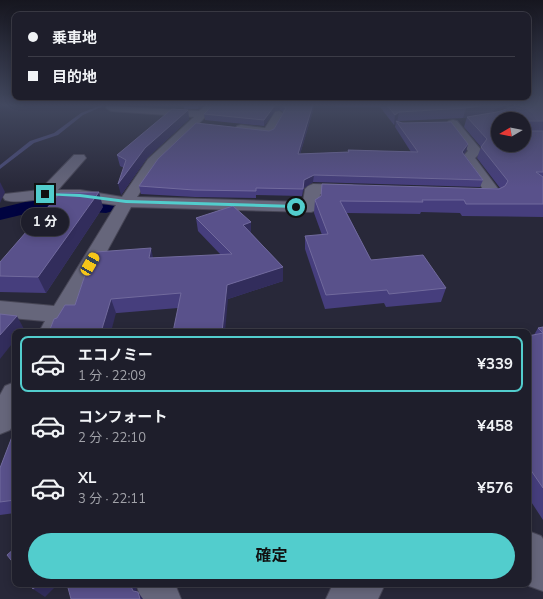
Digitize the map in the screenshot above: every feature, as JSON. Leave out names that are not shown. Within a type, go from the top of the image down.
[{"type":"street","points":[[0,309],[56,323],[126,202],[153,162],[187,132]]},
{"type":"street","points":[[454,193],[494,194],[468,158],[475,151],[457,132]]},
{"type":"street","points":[[45,194],[79,158]]},
{"type":"street","points":[[11,197],[45,194],[80,195],[126,202],[311,207],[313,189],[368,191]]},
{"type":"street","points":[[531,538],[543,541]]},
{"type":"street","points":[[531,554],[543,572]]},
{"type":"street","points":[[156,587],[161,599]]},
{"type":"street","points":[[346,599],[362,587]]},
{"type":"building","points":[[145,132],[163,132],[145,148],[118,184],[126,160],[117,155]]},
{"type":"building","points":[[187,132],[305,132],[298,154],[349,152],[348,150],[418,152],[404,132],[459,132],[468,144],[462,152],[483,180],[314,175],[304,180],[303,189],[256,188],[256,191],[194,190],[139,186],[158,159]]},
{"type":"building","points":[[481,132],[491,132],[491,152],[531,152],[531,132],[543,132],[543,172],[536,172],[543,177],[543,204],[466,204],[464,200],[422,200],[423,202],[340,201],[371,260],[423,255],[446,288],[389,294],[387,290],[326,295],[305,236],[328,234],[315,200],[321,196],[322,184],[499,189],[505,186],[508,181],[481,147],[487,139]]},
{"type":"building","points":[[99,192],[38,277],[0,276],[0,262],[60,193]]},
{"type":"building","points":[[233,206],[251,222],[243,225],[283,267],[227,285],[222,329],[174,329],[181,293],[111,299],[102,329],[50,329],[54,319],[57,318],[65,305],[75,305],[89,263],[96,252],[151,248],[149,258],[232,254],[196,218]]},
{"type":"building","points":[[0,314],[17,316],[0,335]]},
{"type":"building","points":[[543,327],[543,333],[538,328]]},
{"type":"building","points":[[543,333],[543,488],[531,470],[531,335]]},
{"type":"building","points":[[12,437],[12,500],[0,502],[0,468]]},
{"type":"building","points":[[12,551],[12,561],[7,555]]},
{"type":"building","points":[[68,587],[131,587],[133,591],[138,592],[140,599],[71,599]]},
{"type":"waterway","points":[[0,167],[32,142],[59,132]]},
{"type":"waterway","points":[[0,214],[46,203],[106,207]]},
{"type":"route","points":[[45,194],[80,195],[126,202],[296,207]]}]
